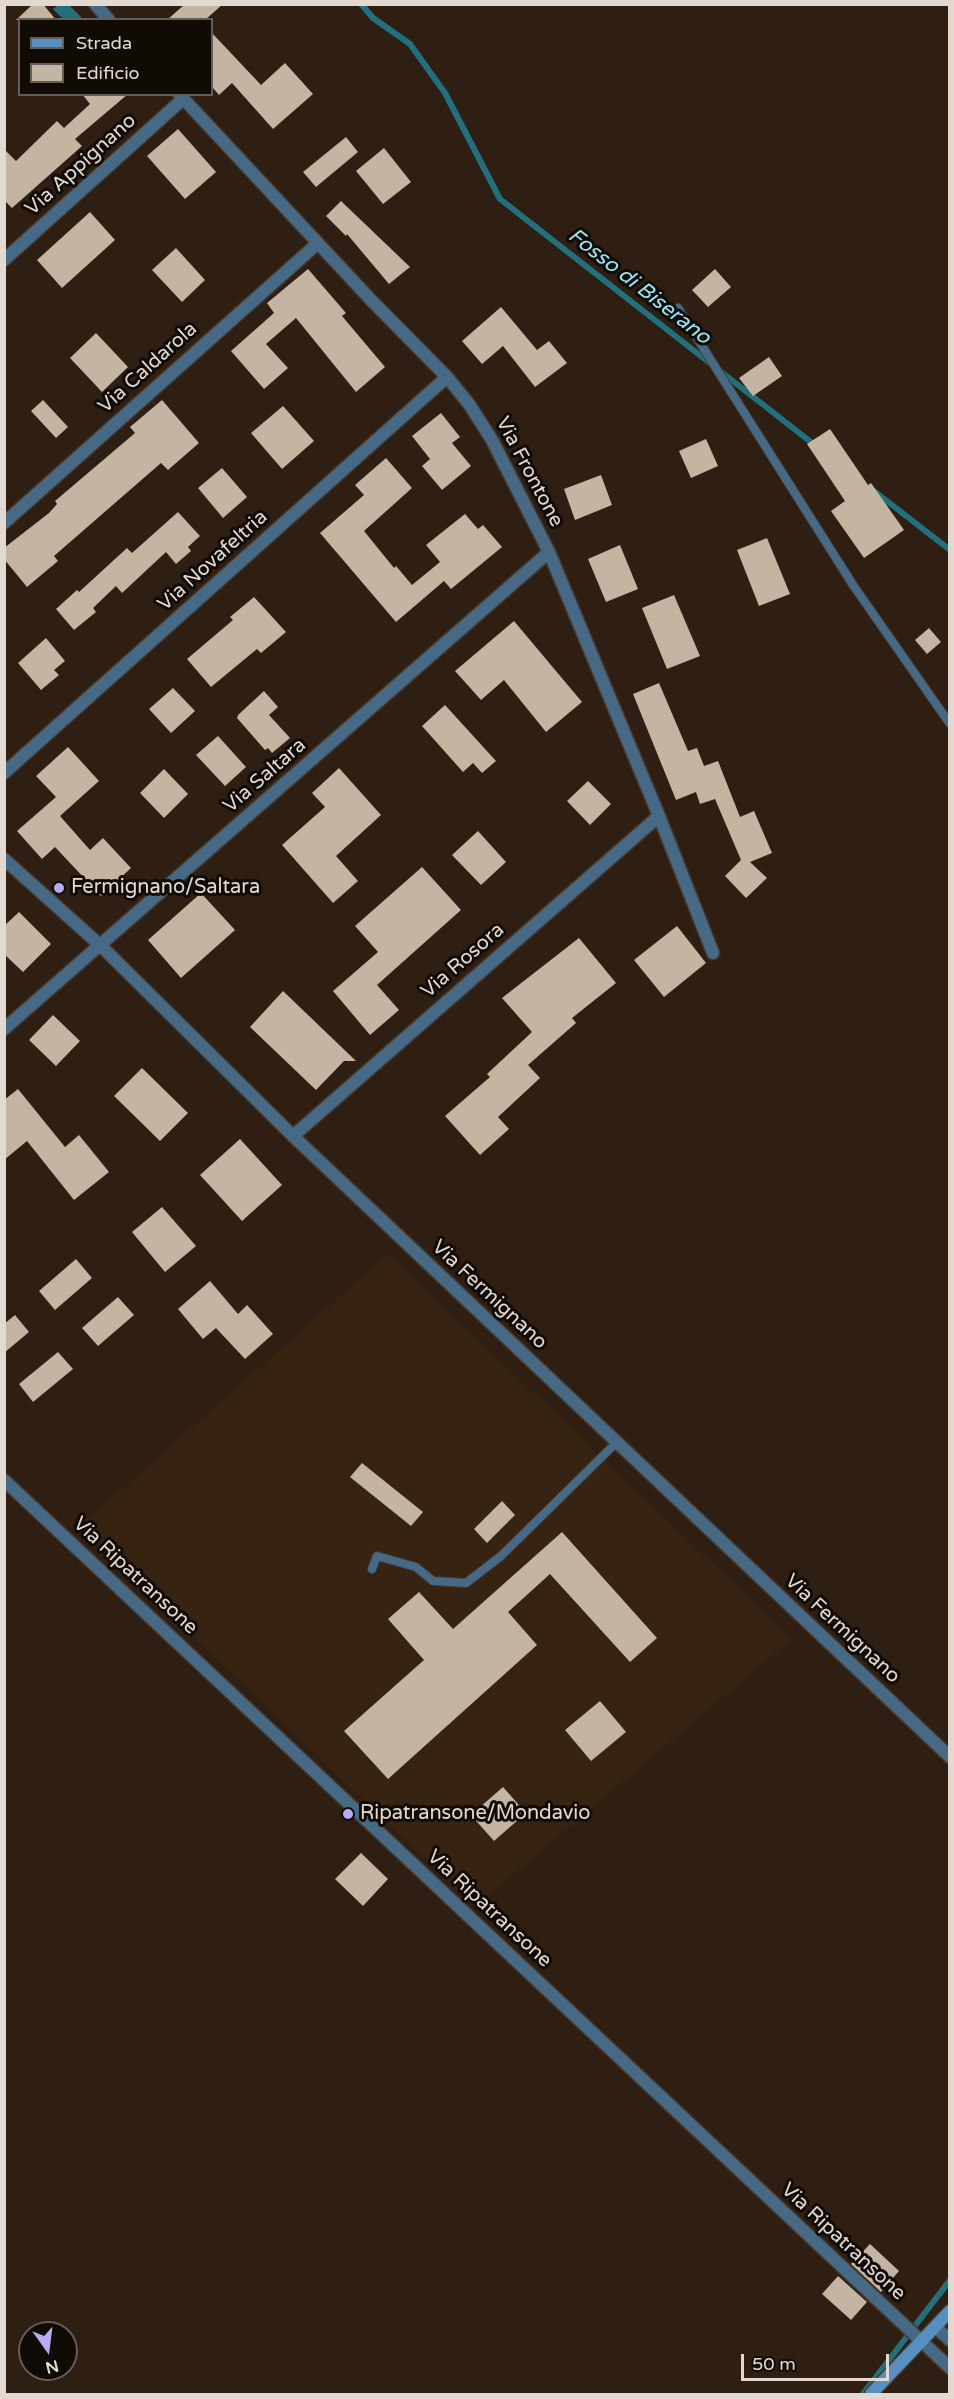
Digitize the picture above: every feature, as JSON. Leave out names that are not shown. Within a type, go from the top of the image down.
[{"type":"main road","points":[[871,2394],[950,2312]]},
{"type":"street","points":[[95,4],[107,18]]},
{"type":"street","name":"Via Frontone","points":[[181,97],[447,377],[469,404],[492,440],[549,552],[659,816],[713,953]]},
{"type":"street","name":"Via Appignano","points":[[4,260],[181,97]]},
{"type":"street","name":"Via Caldarola","points":[[4,523],[318,243]]},
{"type":"street","name":"Via Novafeltria","points":[[4,773],[447,377]]},
{"type":"street","name":"Via Saltara","points":[[4,1029],[549,552]]},
{"type":"street","name":"Via Rosora","points":[[293,1136],[659,816]]},
{"type":"street","name":"Via Fermignano","points":[[4,859],[101,946],[293,1136],[950,1757]]},
{"type":"street","name":"Via Ripatransone","points":[[4,1480],[950,2368]]},
{"type":"street","points":[[935,2327],[950,2340]]},
{"type":"lane","points":[[678,308],[853,585],[950,724]]},
{"type":"lane","points":[[372,1569],[377,1556],[416,1567],[434,1581],[466,1584],[501,1556],[617,1442]]},
{"type":"shaded area","points":[[388,1254],[792,1639],[475,1907],[79,1527]]},
{"type":"water","points":[[58,5],[69,5],[82,18],[62,18],[53,9]]},
{"type":"building","points":[[33,4],[43,4],[54,18],[18,18]]},
{"type":"building","points":[[185,4],[223,4],[207,18],[169,18]]},
{"type":"building","points":[[213,34],[261,85],[285,63],[313,94],[273,129],[232,83],[219,95],[213,88]]},
{"type":"building","points":[[84,96],[126,96],[75,139],[82,146],[12,208],[4,200],[4,149],[16,161],[57,121],[64,128],[90,104]]},
{"type":"building","points":[[178,129],[216,172],[185,199],[147,156]]},
{"type":"building","points":[[346,137],[358,152],[316,187],[303,172]]},
{"type":"building","points":[[384,148],[411,182],[383,204],[356,171]]},
{"type":"building","points":[[341,201],[410,267],[389,284],[347,234],[346,236],[326,216]]},
{"type":"building","points":[[90,212],[115,240],[62,288],[37,260]]},
{"type":"building","points":[[176,248],[205,280],[182,302],[152,270]]},
{"type":"building","points":[[308,269],[346,313],[342,316],[385,367],[356,392],[296,318],[266,344],[288,368],[264,389],[231,351],[274,313],[267,303]]},
{"type":"building","points":[[715,269],[731,287],[708,307],[692,290]]},
{"type":"building","points":[[501,307],[537,350],[549,341],[567,363],[535,387],[503,346],[482,364],[462,341]]},
{"type":"building","points":[[96,333],[128,367],[102,392],[70,358]]},
{"type":"building","points":[[769,357],[782,376],[753,396],[739,378]]},
{"type":"building","points":[[43,400],[68,427],[56,438],[31,411]]},
{"type":"building","points":[[162,400],[199,443],[168,470],[161,463],[54,556],[58,561],[27,587],[4,559],[4,548],[49,513],[57,504],[55,501],[135,433],[130,427]]},
{"type":"building","points":[[283,406],[314,441],[282,469],[251,433]]},
{"type":"building","points":[[441,413],[460,437],[452,443],[471,466],[442,490],[422,466],[430,459],[412,436]]},
{"type":"building","points":[[830,429],[868,485],[871,483],[904,530],[864,558],[831,511],[845,501],[807,444]]},
{"type":"building","points":[[706,439],[718,466],[691,478],[679,451]]},
{"type":"building","points":[[386,458],[412,488],[364,531],[394,568],[396,566],[412,585],[440,562],[426,545],[465,514],[478,529],[483,525],[502,547],[451,589],[444,581],[396,622],[320,533],[364,495],[355,485]]},
{"type":"building","points":[[222,468],[247,497],[223,518],[198,488]]},
{"type":"building","points":[[601,475],[612,505],[575,520],[564,489]]},
{"type":"building","points":[[178,512],[200,536],[188,547],[191,551],[176,564],[166,552],[122,593],[116,586],[93,608],[96,612],[74,630],[56,609],[77,590],[79,592],[127,548],[132,553]]},
{"type":"building","points":[[767,538],[790,594],[759,606],[737,550]]},
{"type":"building","points":[[620,545],[638,589],[606,602],[588,559]]},
{"type":"building","points":[[674,595],[700,656],[667,669],[642,608]]},
{"type":"building","points":[[254,597],[286,632],[261,653],[257,649],[211,687],[187,659],[233,620],[230,617]]},
{"type":"building","points":[[514,621],[582,702],[546,732],[504,680],[481,700],[455,671]]},
{"type":"building","points":[[929,628],[941,642],[927,654],[915,640]]},
{"type":"building","points":[[46,638],[65,661],[54,670],[59,675],[41,690],[18,663]]},
{"type":"building","points":[[659,683],[688,751],[697,748],[704,766],[718,761],[740,817],[754,811],[772,853],[750,862],[767,878],[746,898],[725,876],[741,860],[715,799],[700,804],[696,792],[676,800],[633,694]]},
{"type":"building","points":[[173,688],[195,711],[171,733],[149,709]]},
{"type":"building","points":[[264,691],[278,707],[269,715],[290,738],[272,753],[268,748],[265,750],[237,718]]},
{"type":"building","points":[[445,705],[496,761],[482,773],[473,763],[463,772],[422,726]]},
{"type":"building","points":[[218,736],[246,767],[225,786],[196,755]]},
{"type":"building","points":[[68,747],[99,781],[60,816],[90,850],[103,838],[131,868],[101,896],[55,847],[42,859],[17,831],[56,797],[36,776]]},
{"type":"building","points":[[339,768],[381,815],[336,856],[358,881],[333,903],[282,845],[325,807],[312,793]]},
{"type":"building","points":[[164,769],[188,794],[164,818],[140,793]]},
{"type":"building","points":[[588,781],[611,804],[590,825],[567,801]]},
{"type":"building","points":[[478,831],[506,862],[481,885],[452,855]]},
{"type":"building","points":[[422,867],[461,910],[377,985],[399,1010],[370,1035],[333,991],[378,952],[355,926]]},
{"type":"building","points":[[201,893],[235,930],[181,978],[148,940]]},
{"type":"building","points":[[19,912],[51,944],[23,972],[4,954],[4,926]]},
{"type":"building","points":[[677,926],[706,963],[664,997],[634,960]]},
{"type":"building","points":[[579,938],[616,983],[572,1018],[576,1023],[528,1065],[540,1078],[498,1117],[509,1129],[480,1155],[445,1116],[490,1077],[487,1074],[532,1032],[502,998]]},
{"type":"building","points":[[283,991],[356,1061],[344,1061],[316,1090],[250,1027]]},
{"type":"building","points":[[53,1015],[80,1041],[56,1066],[29,1040]]},
{"type":"building","points":[[142,1068],[188,1113],[160,1141],[114,1096]]},
{"type":"building","points":[[18,1089],[65,1147],[79,1135],[109,1172],[74,1200],[27,1141],[4,1160],[4,1100]]},
{"type":"building","points":[[240,1139],[282,1185],[242,1221],[200,1175]]},
{"type":"building","points":[[162,1207],[196,1246],[165,1272],[132,1232]]},
{"type":"building","points":[[76,1259],[92,1278],[55,1310],[39,1291]]},
{"type":"building","points":[[210,1281],[238,1314],[247,1305],[273,1334],[245,1359],[216,1328],[203,1339],[178,1309]]},
{"type":"building","points":[[118,1297],[134,1315],[98,1346],[82,1328]]},
{"type":"building","points":[[15,1315],[29,1332],[4,1353],[4,1324]]},
{"type":"building","points":[[58,1352],[73,1369],[33,1402],[19,1384]]},
{"type":"building","points":[[362,1463],[423,1512],[411,1526],[350,1477]]},
{"type":"building","points":[[502,1501],[515,1515],[487,1543],[474,1529]]},
{"type":"building","points":[[562,1532],[657,1638],[630,1662],[550,1574],[508,1612],[537,1645],[388,1779],[344,1731],[424,1660],[388,1619],[419,1592],[453,1629]]},
{"type":"building","points":[[600,1701],[626,1732],[591,1761],[565,1730]]},
{"type":"building","points":[[503,1787],[526,1813],[494,1841],[471,1815]]},
{"type":"building","points":[[361,1853],[388,1879],[363,1906],[335,1879]]},
{"type":"building","points":[[870,2244],[899,2271],[881,2292],[851,2264]]},
{"type":"building","points":[[838,2276],[867,2302],[851,2320],[822,2294]]},
{"type":"waterway","name":"Fosso di Biserano","points":[[361,4],[373,18],[410,44],[445,93],[500,199],[816,446]]},
{"type":"waterway","name":"Fosso di Biserano","points":[[874,491],[950,550]]},
{"type":"waterway","name":"Fosso di Biserano","points":[[863,2394],[950,2280]]},
{"type":"place","name":"Fermignano/Saltara","points":[[59,888]]},
{"type":"place","name":"Ripatransone/Mondavio","points":[[348,1814]]}]
